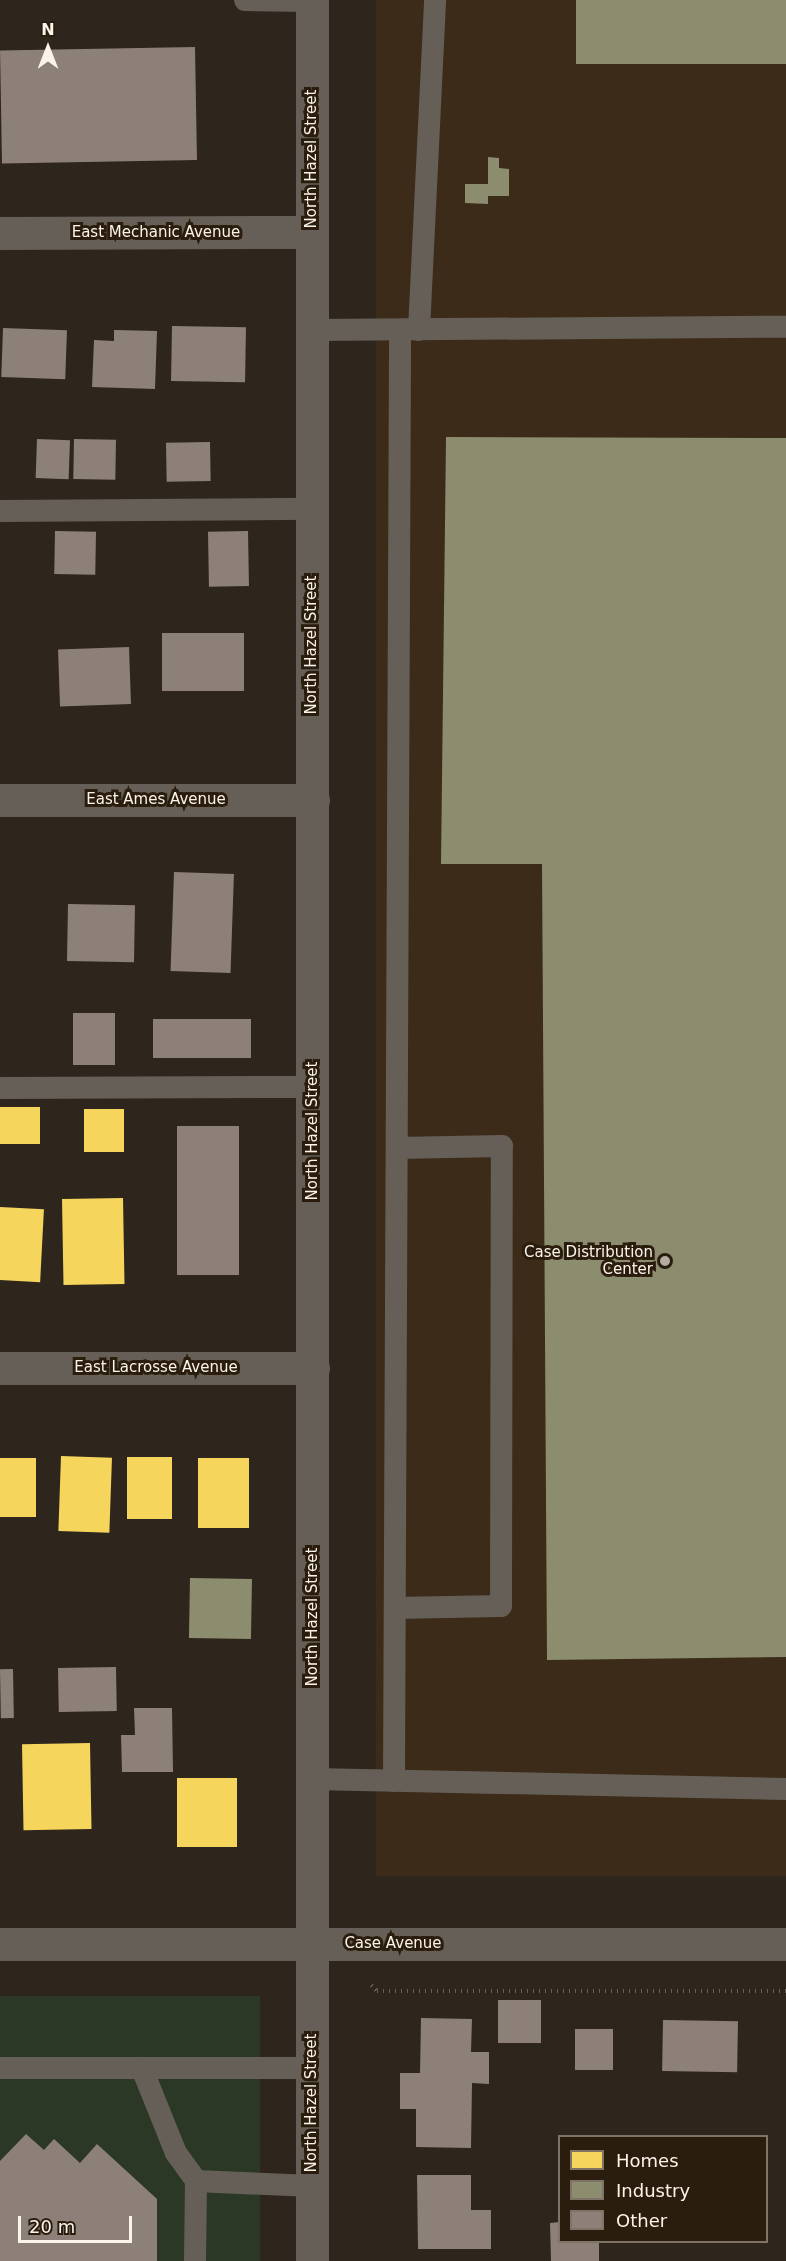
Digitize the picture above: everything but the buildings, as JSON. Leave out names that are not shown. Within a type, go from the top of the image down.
[{"type":"street","name":"North Hazel Street","points":[[312,1],[312,2261]]},
{"type":"street","name":"East Mechanic Avenue","points":[[0,233],[312,232]]},
{"type":"street","name":"East Ames Avenue","points":[[0,800],[313,800]]},
{"type":"street","name":"East Lacrosse Avenue","points":[[0,1368],[313,1368]]},
{"type":"street","name":"Case Avenue","points":[[0,1944],[786,1944]]},
{"type":"lane","points":[[245,0],[312,1]]},
{"type":"lane","points":[[394,1781],[398,1148],[409,330],[435,0]]},
{"type":"lane","points":[[312,330],[786,327]]},
{"type":"lane","points":[[0,511],[312,509]]},
{"type":"lane","points":[[0,1088],[313,1087]]},
{"type":"lane","points":[[395,1608],[501,1606],[502,1146],[398,1148]]},
{"type":"lane","points":[[313,1779],[786,1789]]},
{"type":"lane","points":[[0,2068],[143,2071],[312,2068]]},
{"type":"lane","points":[[143,2071],[176,2153],[196,2181],[195,2261]]},
{"type":"lane","points":[[196,2181],[312,2186]]},
{"type":"path","points":[[371,1985],[377,1991],[786,1991]]},
{"type":"shaded area","points":[[376,0],[786,0],[786,1876],[376,1876]]},
{"type":"green space","points":[[0,1996],[260,1996],[260,2261],[0,2261]]},
{"type":"place","name":"Case Distribution Center","points":[[665,1261]]}]
